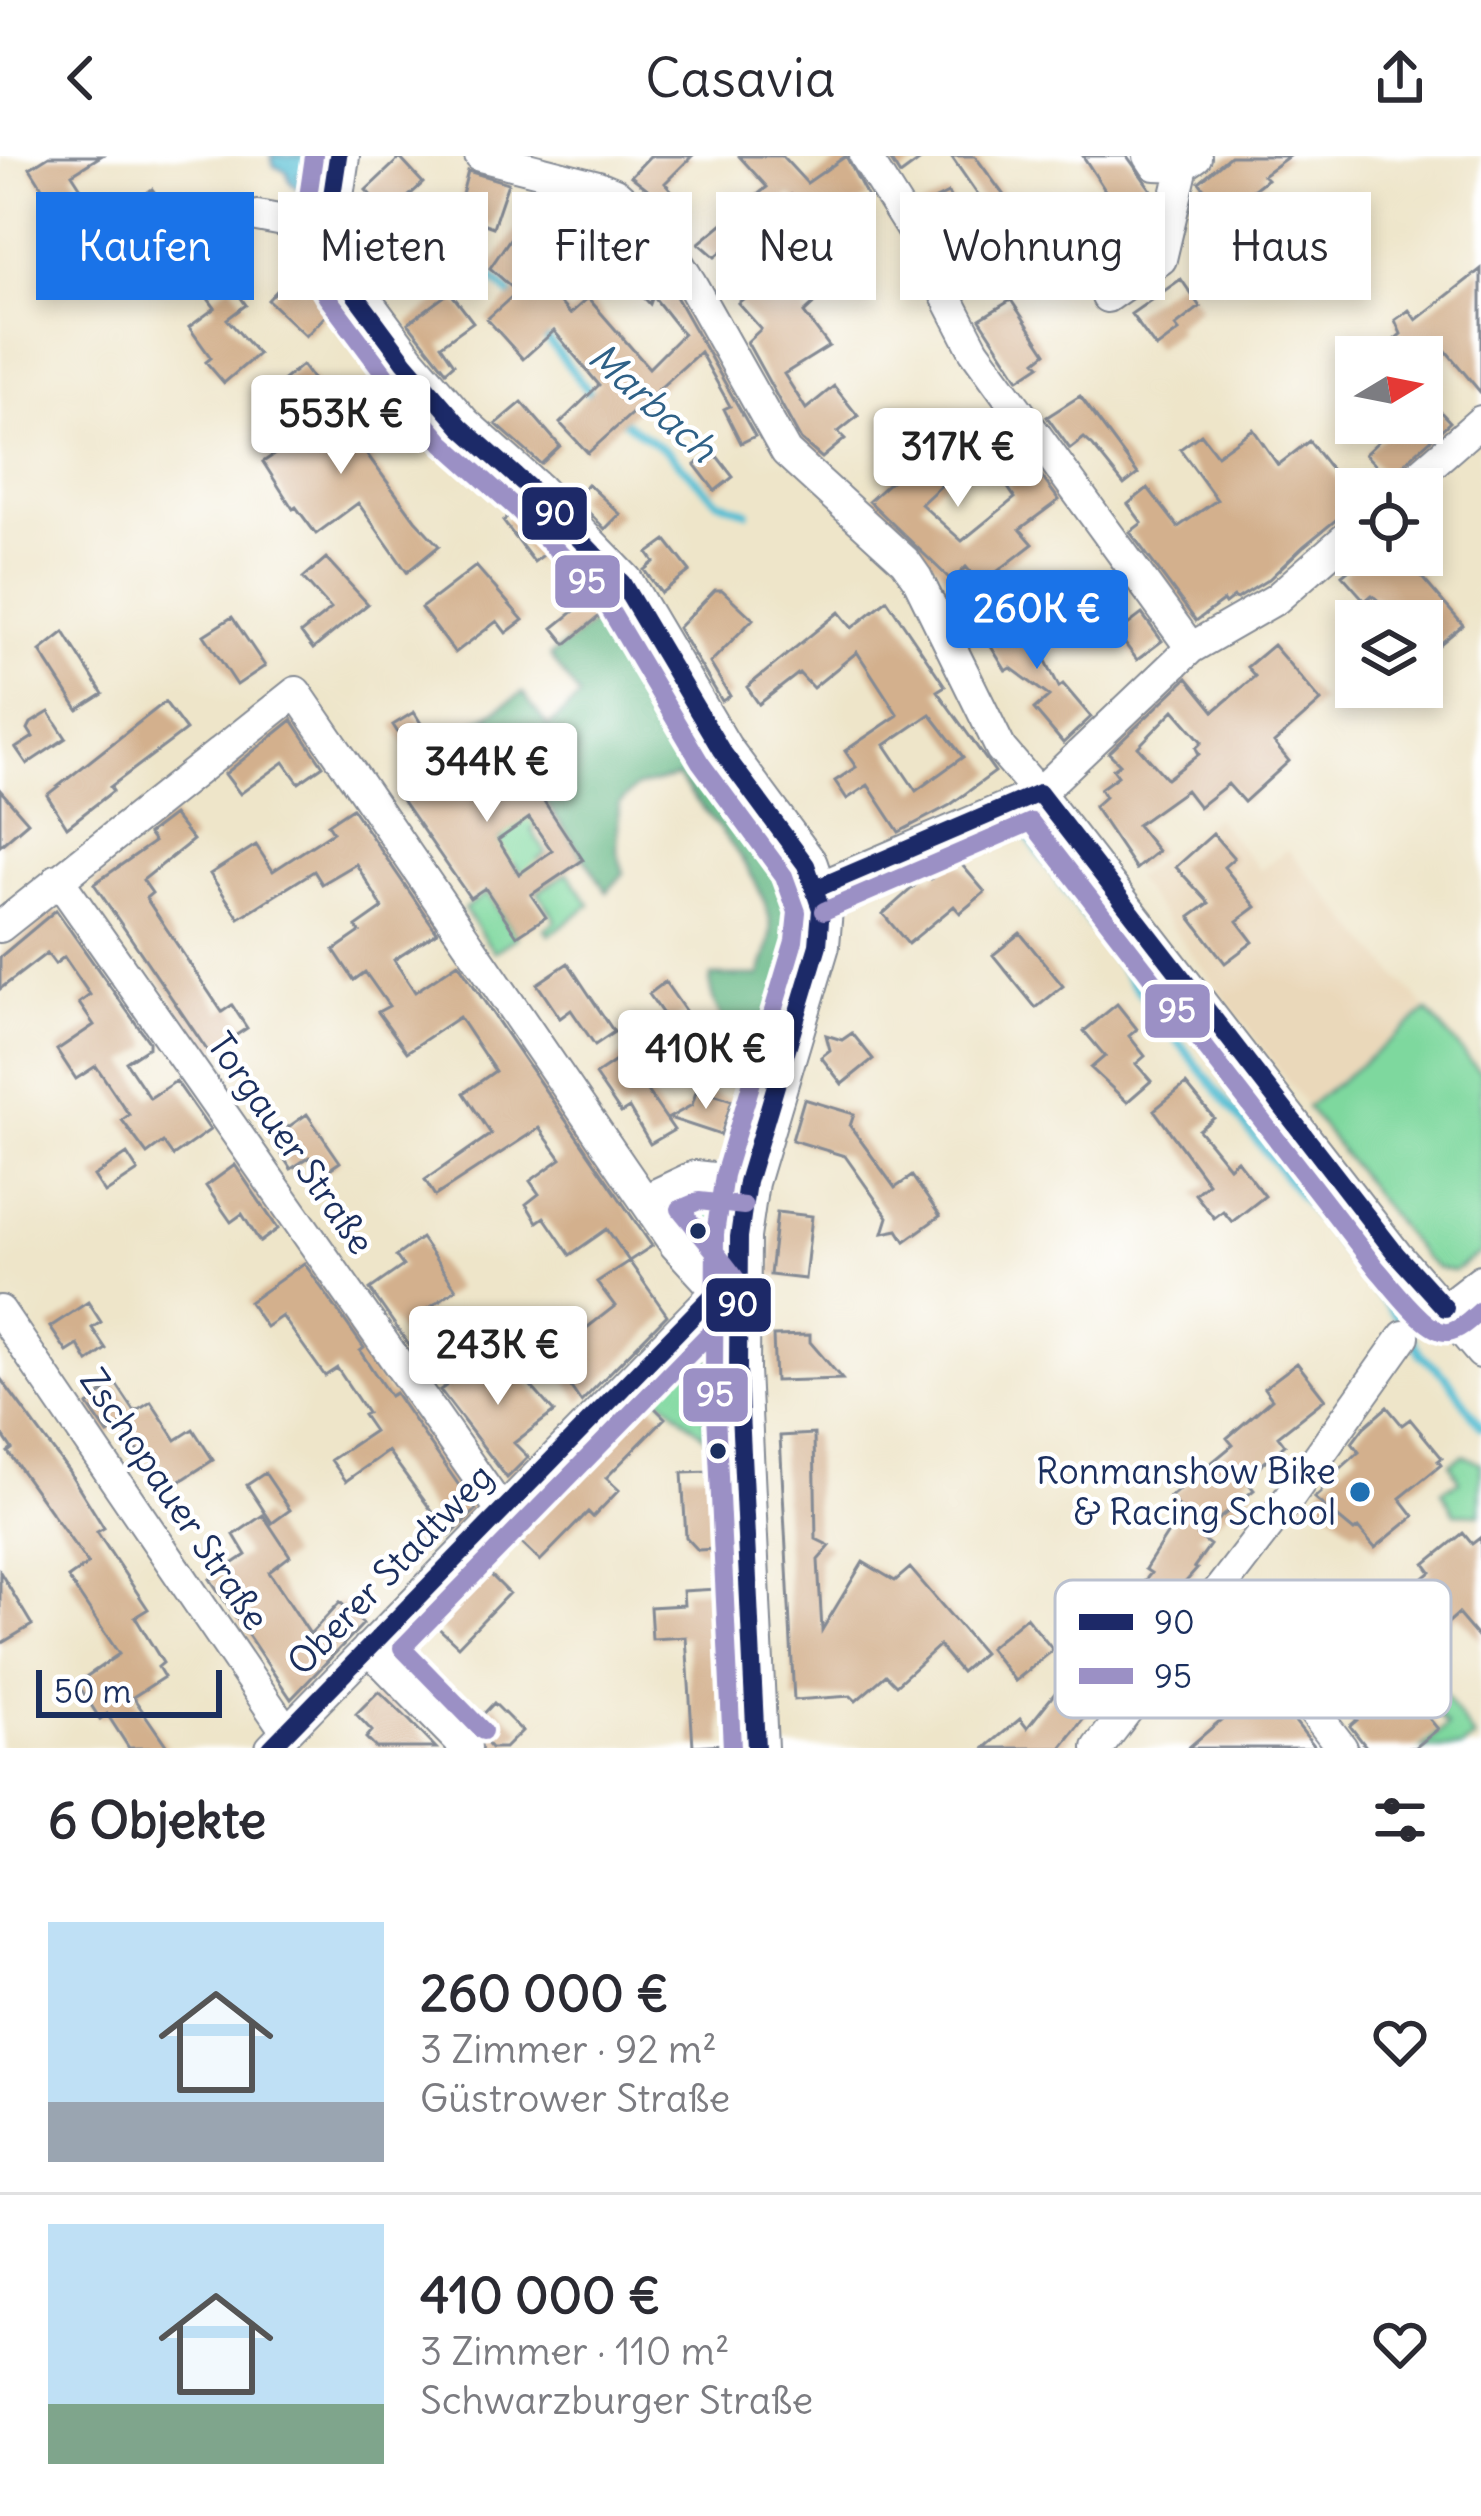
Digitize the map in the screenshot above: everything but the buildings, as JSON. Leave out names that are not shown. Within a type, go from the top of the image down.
[{"type":"street","points":[[333,192],[338,156]]},
{"type":"street","points":[[480,156],[615,194],[669,248],[786,452],[917,578],[1000,748],[1396,1254],[1481,1353]]},
{"type":"street","points":[[865,156],[895,200],[974,350],[1191,649]]},
{"type":"street","points":[[1149,156],[1155,165],[1190,161],[1165,245]]},
{"type":"street","points":[[257,217],[278,221]]},
{"type":"street","points":[[361,300],[405,362],[461,427],[536,493],[622,583],[722,750],[806,865],[815,889],[820,909],[818,944],[747,1182],[726,1292],[756,1748]]},
{"type":"street","points":[[1426,468],[1481,421]]},
{"type":"street","points":[[815,889],[1039,793],[1191,649],[1276,599],[1335,548]]},
{"type":"street","points":[[0,927],[296,692],[644,1200],[695,1271],[726,1292]]},
{"type":"street","name":"Torgauer Straße","points":[[58,880],[501,1510]]},
{"type":"street","points":[[644,1200],[694,1176],[747,1182]]},
{"type":"street","points":[[1445,1308],[1481,1280]]},
{"type":"street","name":"Oberer Stadtweg","points":[[279,1740],[501,1510],[726,1292]]},
{"type":"street","name":"Zschopauer Straße","points":[[0,1311],[279,1740]]},
{"type":"street","points":[[1228,1580],[1404,1336]]},
{"type":"street","points":[[368,1648],[466,1748]]},
{"type":"street","points":[[1098,1748],[1121,1718]]},
{"type":"street","points":[[1319,1718],[1342,1748]]},
{"type":"shaded area","points":[[1215,818],[1260,870],[1287,849],[1426,1009],[1306,1105],[1134,878]]},
{"type":"green space","points":[[615,607],[788,876],[795,895],[795,954],[774,1032],[750,1029],[745,1048],[720,1014],[711,976],[760,976],[771,930],[760,891],[719,829],[677,777],[636,787],[619,804],[617,851],[624,873],[607,892],[488,715],[523,693],[548,727],[580,697],[550,656]]},
{"type":"green space","points":[[485,716],[511,753],[486,770],[477,758],[468,763],[451,738]]},
{"type":"green space","points":[[536,793],[552,816],[531,830],[546,853],[538,859],[551,879],[521,874],[515,864],[496,873],[482,853],[503,837],[494,822]]},
{"type":"green space","points":[[568,873],[590,905],[549,935],[545,929],[556,920],[538,892]]},
{"type":"green space","points":[[486,893],[517,937],[494,952],[464,909]]},
{"type":"green space","points":[[1427,1011],[1481,1073],[1481,1253],[1453,1271],[1438,1268],[1423,1257],[1307,1107]]},
{"type":"green space","points":[[692,1193],[709,1193],[726,1205],[720,1243],[703,1249],[693,1246],[673,1216],[676,1204]]},
{"type":"green space","points":[[698,1341],[710,1346],[712,1414],[705,1415],[706,1433],[713,1438],[707,1439],[648,1386],[685,1347]]},
{"type":"green space","points":[[1463,1455],[1481,1463],[1480,1514],[1455,1513],[1442,1491],[1459,1481],[1450,1463]]},
{"type":"green space","points":[[1451,1704],[1475,1739],[1462,1748],[1422,1748],[1447,1726],[1440,1718],[1451,1718]]},
{"type":"water","points":[[271,156],[316,156],[314,170],[297,175],[306,192],[274,166]]},
{"type":"waterway","name":"Marbach","points":[[488,276],[512,297]]},
{"type":"waterway","name":"Marbach","points":[[540,330],[594,398]]},
{"type":"waterway","name":"Marbach","points":[[615,415],[669,453],[716,500],[747,512]]},
{"type":"waterway","name":"Marbach","points":[[1023,829],[1132,983],[1405,1328]]},
{"type":"waterway","name":"Marbach","points":[[1413,1340],[1421,1355],[1447,1377],[1481,1427]]},
{"type":"transit line","name":"95","points":[[314,156],[303,232],[312,271],[327,297],[443,443],[518,510],[603,598],[700,762],[784,876],[797,912],[794,941],[724,1175],[715,1234],[714,1371],[732,1748]]},
{"type":"transit line","name":"90","points":[[338,156],[327,229],[335,263],[348,285],[461,427],[535,493],[622,583],[721,750],[806,865],[821,909],[818,945],[747,1182],[739,1237],[738,1370],[756,1748]]},
{"type":"transit line","name":"90","points":[[1039,793],[1396,1254],[1445,1308]]},
{"type":"transit line","name":"90","points":[[815,889],[1039,793]]},
{"type":"transit line","name":"95","points":[[824,911],[1031,822],[1410,1307],[1430,1326],[1448,1332],[1481,1310]]},
{"type":"transit line","name":"95","points":[[483,1731],[402,1648],[736,1306],[741,1287],[680,1209],[699,1201],[744,1206]]},
{"type":"transit line","name":"90","points":[[271,1748],[717,1291]]},
{"type":"place","name":"Ronmanshow Bike & Racing School","points":[[1360,1492]]}]
